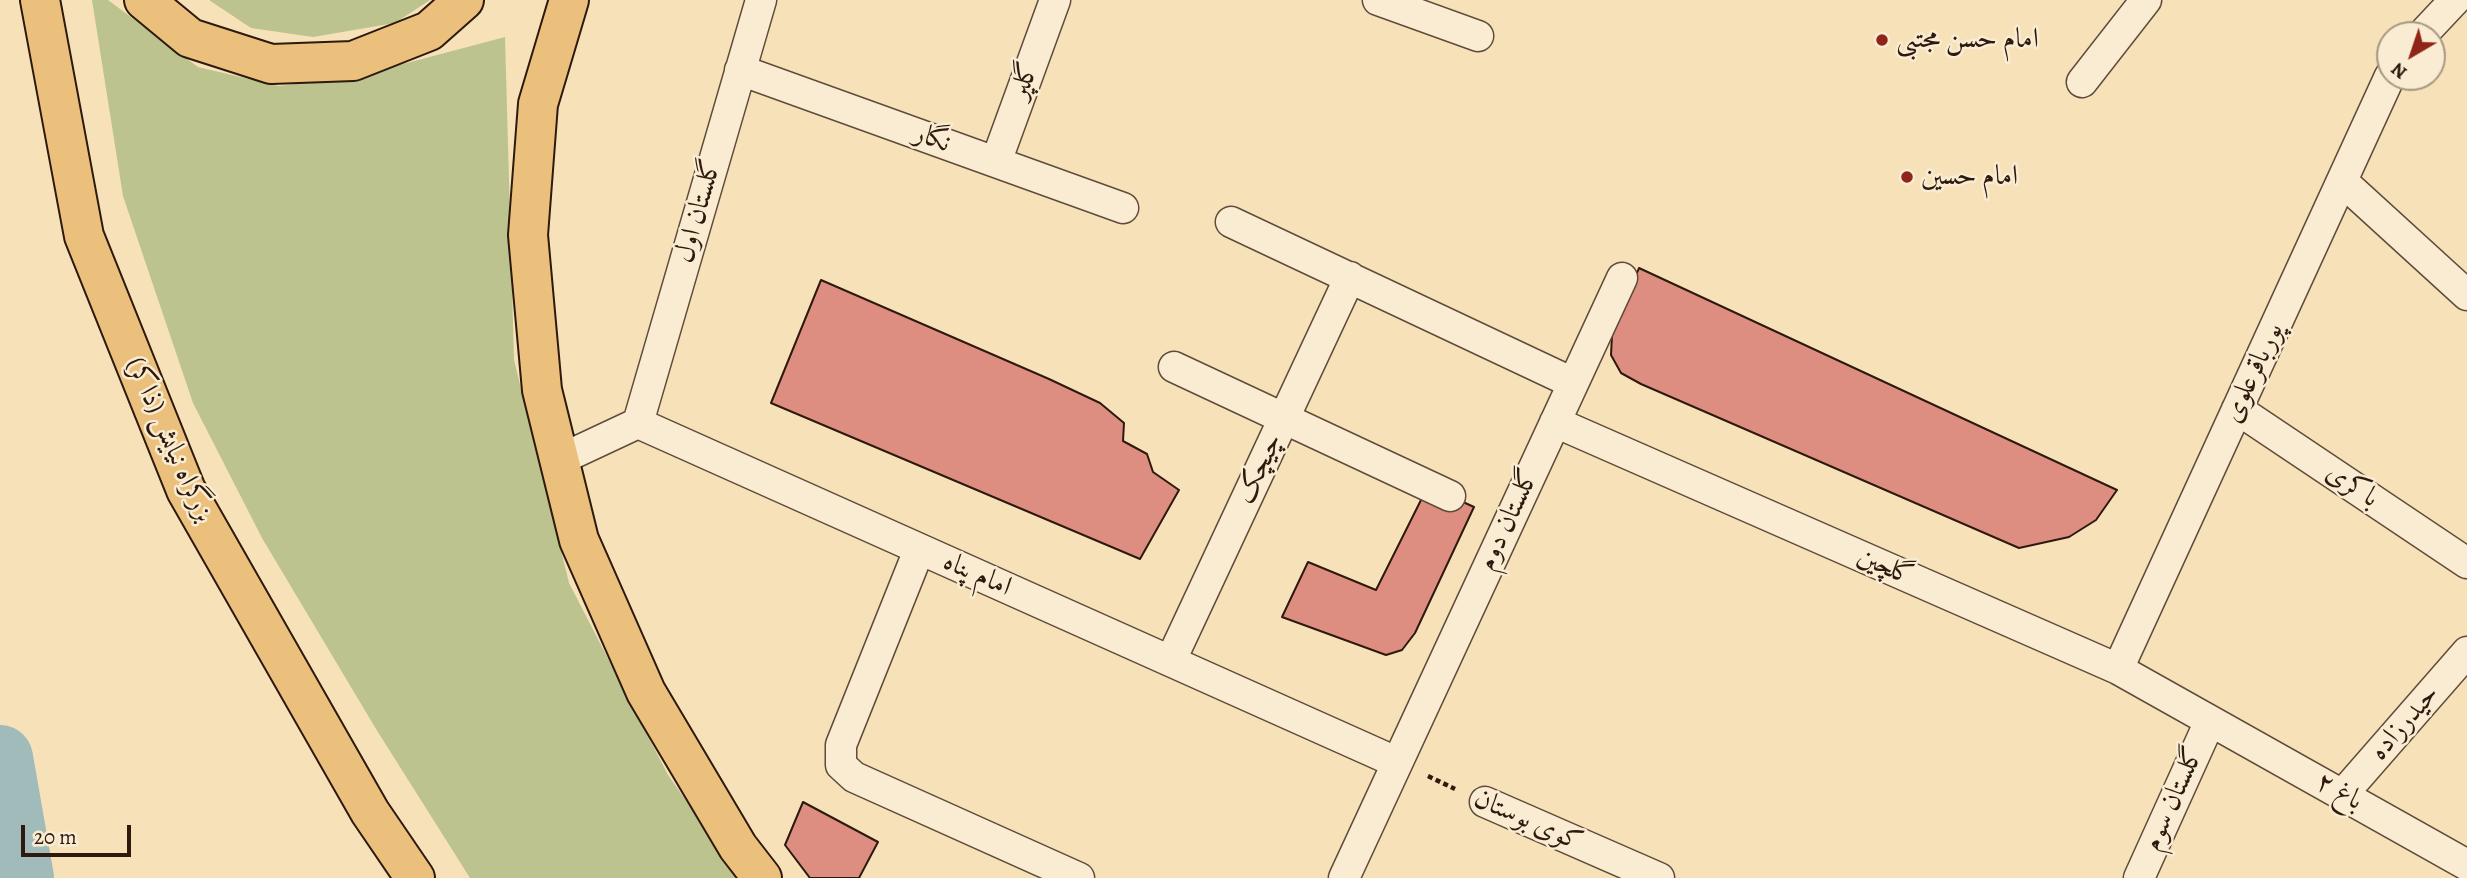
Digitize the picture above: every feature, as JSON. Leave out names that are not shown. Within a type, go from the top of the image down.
[{"type":"highway","name":"بزرگراه نیایش (ذاکر)","points":[[40,0],[84,236],[186,491],[370,812],[415,878]]},
{"type":"highway","points":[[144,0],[190,38],[271,64],[353,61],[429,31],[464,0]]},
{"type":"highway","points":[[569,0],[538,104],[528,235],[542,390],[579,540],[646,692],[738,847],[761,878]]},
{"type":"street","name":"گلستان اول","points":[[638,423],[761,0]]},
{"type":"street","name":"گلپر","points":[[996,162],[1055,0]]},
{"type":"street","points":[[1378,0],[1478,36]]},
{"type":"street","points":[[2082,82],[2146,0]]},
{"type":"street","points":[[2435,21],[2455,0]]},
{"type":"street","name":"نگار","points":[[740,70],[1123,208]]},
{"type":"street","name":"پورباقرعلوی","points":[[2118,669],[2383,91]]},
{"type":"street","points":[[2342,181],[2467,295]]},
{"type":"street","points":[[1231,222],[1573,383]]},
{"type":"street","name":"چیچک","points":[[1171,660],[1350,277]]},
{"type":"street","name":"گلستان دوم","points":[[1344,878],[1622,278]]},
{"type":"street","points":[[1174,367],[1450,496]]},
{"type":"street","name":"باکری","points":[[2237,409],[2467,563]]},
{"type":"street","name":"گلچین","points":[[1555,422],[2118,669],[2210,721]]},
{"type":"street","points":[[559,460],[638,423]]},
{"type":"street","name":"امام پناه","points":[[638,423],[1396,762]]},
{"type":"street","points":[[919,550],[841,746],[841,765],[853,777],[1079,878]]},
{"type":"street","name":"حیدرزاده","points":[[2343,794],[2461,669]]},
{"type":"street","name":"باغ ۲","points":[[2210,721],[2467,865]]},
{"type":"street","name":"گلستان سوم","points":[[2138,878],[2210,721]]},
{"type":"street","name":"کوی بوستان","points":[[1485,802],[1659,878]]},
{"type":"path","name":"کوی بوستان","points":[[1396,762],[1485,802]]},
{"type":"green space","points":[[92,0],[108,0],[198,67],[279,86],[358,76],[505,37],[514,360],[569,583],[668,775],[741,878],[470,878],[376,729],[262,538],[193,403],[123,196]]},
{"type":"green space","points":[[209,0],[430,0],[395,23],[313,37],[251,28]]},
{"type":"building","points":[[1639,268],[2117,490],[2096,520],[2069,537],[2019,548],[1641,384],[1621,373],[1611,355],[1612,335]]},
{"type":"building","points":[[821,280],[1100,403],[1124,423],[1123,441],[1147,454],[1153,472],[1179,490],[1140,559],[771,403]]},
{"type":"building","points":[[1428,486],[1474,507],[1415,633],[1402,650],[1386,655],[1282,617],[1308,562],[1376,590]]},
{"type":"building","points":[[803,802],[878,842],[859,878],[810,878],[785,845]]},
{"type":"waterway","points":[[0,758],[21,878]]},
{"type":"place","name":"امام حسن مجتبی","points":[[1882,40]]},
{"type":"place","name":"امام حسین","points":[[1907,177]]}]
